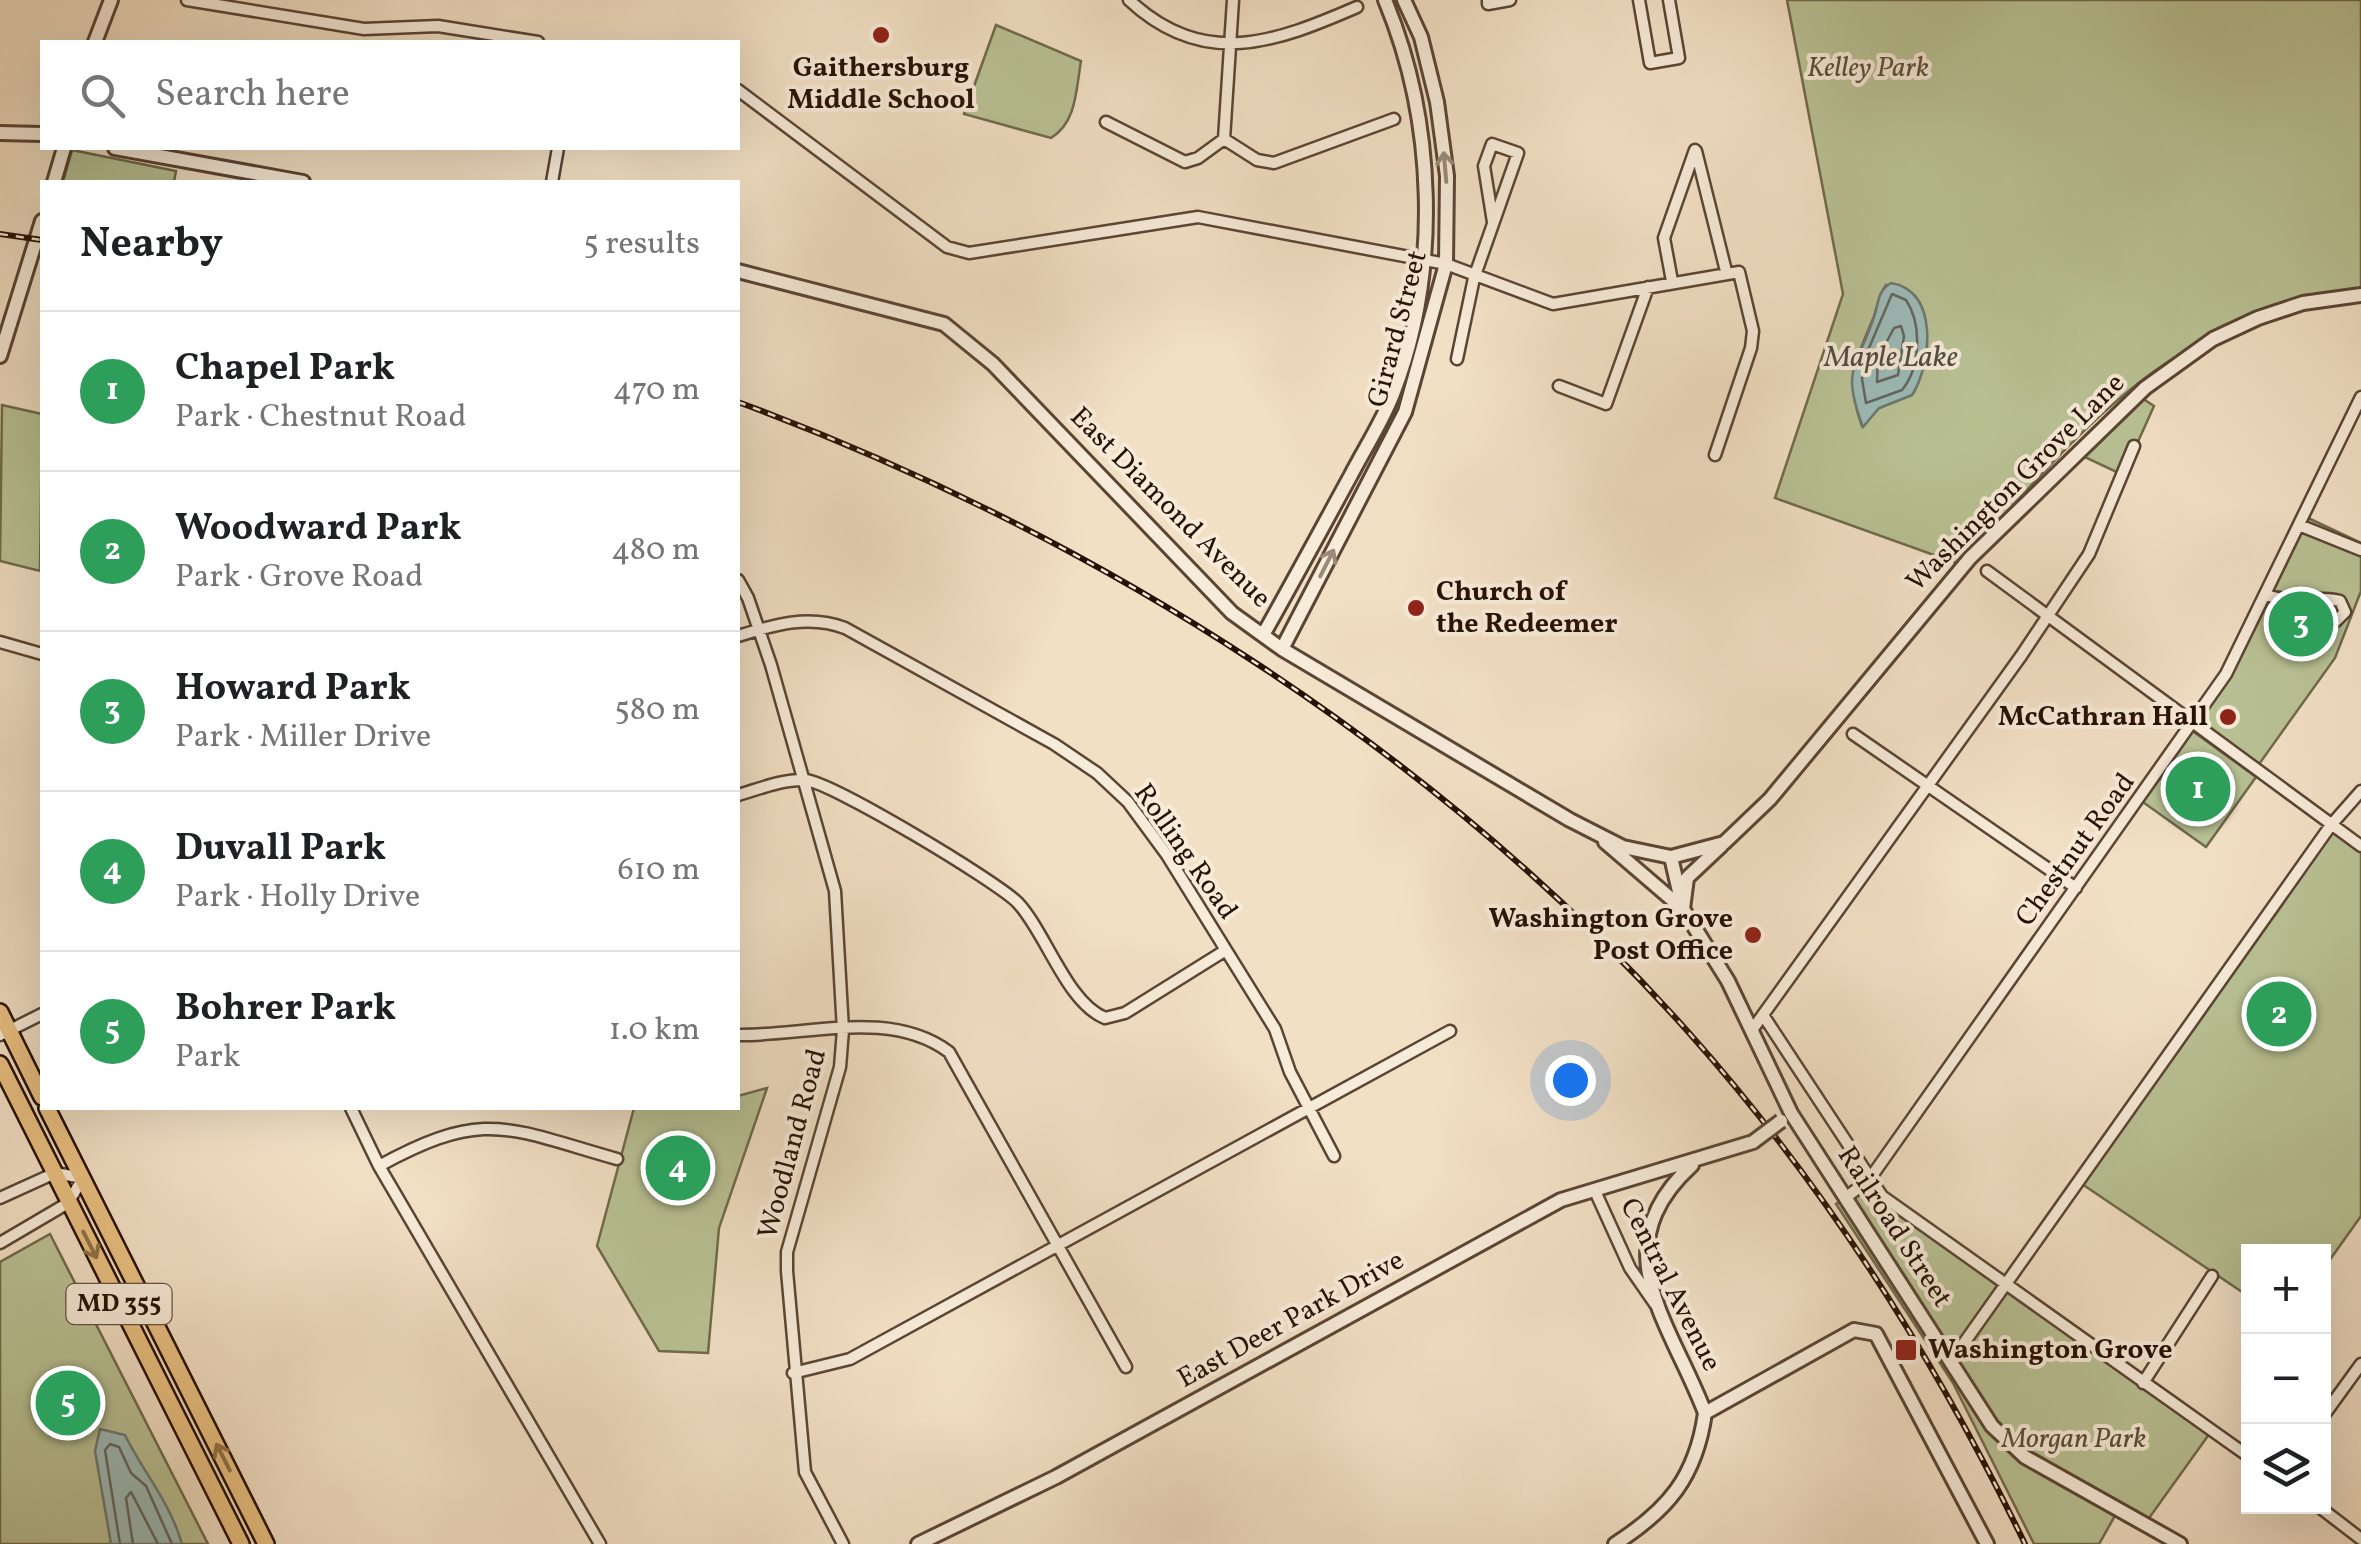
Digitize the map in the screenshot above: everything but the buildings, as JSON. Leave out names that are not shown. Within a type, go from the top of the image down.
[{"type":"main road","points":[[0,1012],[5,1033],[40,1094]]},
{"type":"main road","name":"MD 355","points":[[0,1064],[241,1544]]},
{"type":"main road","name":"MD 355","points":[[49,1110],[266,1544]]},
{"type":"street","points":[[96,40],[110,0]]},
{"type":"street","points":[[187,0],[364,29],[430,26],[524,40]]},
{"type":"street","points":[[1129,0],[1188,36],[1230,43],[1263,44],[1288,37],[1357,7]]},
{"type":"street","points":[[1224,139],[1233,0]]},
{"type":"street","name":"Girard Street","points":[[1264,635],[1393,395],[1410,335],[1421,258],[1427,170],[1401,39],[1385,0]]},
{"type":"street","name":"Girard Street","points":[[1282,649],[1405,412],[1446,264],[1447,176],[1437,102],[1421,37],[1404,0]]},
{"type":"street","points":[[1488,0],[1488,4],[1510,0]]},
{"type":"street","points":[[1638,0],[1650,63],[1680,58],[1669,0]]},
{"type":"street","points":[[740,92],[946,247],[968,253],[1198,217],[1446,264],[1474,278],[1553,304],[1730,271],[1742,276],[1753,332],[1716,455]]},
{"type":"street","points":[[1224,139],[1257,160],[1274,163],[1394,119]]},
{"type":"street","points":[[1106,122],[1185,162],[1198,158],[1224,139]]},
{"type":"street","points":[[0,133],[40,134]]},
{"type":"street","points":[[1456,359],[1474,278],[1518,153],[1492,144],[1484,166],[1493,222]]},
{"type":"street","points":[[55,180],[63,150]]},
{"type":"street","points":[[126,150],[292,180]]},
{"type":"street","points":[[552,180],[558,150]]},
{"type":"street","points":[[1672,281],[1664,238],[1696,150],[1730,271]]},
{"type":"street","points":[[0,356],[36,262],[40,235]]},
{"type":"street","name":"East Diamond Avenue","points":[[740,270],[918,315],[964,337],[1232,612],[1282,649],[1600,837],[1667,857]]},
{"type":"street","points":[[1559,386],[1606,404],[1648,288]]},
{"type":"street","name":"Washington Grove Lane","points":[[1667,857],[1724,842],[1770,799],[1970,558],[2144,388],[2213,339],[2258,318],[2303,303],[2361,295]]},
{"type":"street","name":"Chestnut Road","points":[[1844,1198],[1868,1180],[2226,674],[2361,398]]},
{"type":"street","points":[[1752,1030],[2089,554],[2134,446]]},
{"type":"street","points":[[2299,525],[2361,550]]},
{"type":"street","points":[[1987,572],[2361,846]]},
{"type":"street","name":"Woodland Road","points":[[740,585],[759,630],[806,780],[835,892],[843,1030],[832,1107],[788,1252],[793,1373],[805,1472],[842,1544]]},
{"type":"street","points":[[2265,594],[2300,603]]},
{"type":"street","name":"Rolling Road","points":[[740,635],[805,620],[845,628],[1097,774],[1128,802],[1226,950],[1275,1029],[1308,1108],[1334,1156]]},
{"type":"street","points":[[0,642],[40,653]]},
{"type":"street","points":[[1853,734],[2076,888]]},
{"type":"street","points":[[740,795],[806,780],[1003,890],[1030,918],[1083,1002],[1096,1014],[1115,1018],[1126,1013],[1226,950]]},
{"type":"street","points":[[1952,1360],[2332,825],[2361,791]]},
{"type":"street","points":[[1600,837],[1680,905],[1687,878],[1724,842]]},
{"type":"street","name":"Railroad Street","points":[[1667,857],[1680,905],[1752,1030],[1786,1117],[1844,1198],[1992,1426],[2025,1457],[2180,1544]]},
{"type":"street","points":[[5,1033],[40,1015]]},
{"type":"street","points":[[1763,1015],[1882,1196],[2241,1451]]},
{"type":"street","points":[[740,1036],[906,1029],[928,1037],[948,1052],[1060,1243],[1126,1368]]},
{"type":"street","points":[[793,1373],[850,1359],[1450,1030]]},
{"type":"street","points":[[352,1110],[379,1166],[600,1544]]},
{"type":"street","name":"East Deer Park Drive","points":[[918,1544],[1056,1477],[1561,1200],[1752,1142],[1786,1117]]},
{"type":"street","points":[[379,1166],[428,1139],[482,1126],[512,1130],[617,1159]]},
{"type":"street","name":"East Deer Park Drive","points":[[1656,1305],[1648,1276],[1650,1227],[1669,1187],[1697,1161]]},
{"type":"street","points":[[0,1198],[54,1173],[82,1178],[68,1203],[0,1243]]},
{"type":"street","name":"Central Avenue","points":[[1594,1191],[1630,1268],[1656,1305],[1705,1413],[1696,1459],[1680,1492],[1648,1524],[1614,1544]]},
{"type":"street","points":[[2142,1383],[2212,1276]]},
{"type":"street","points":[[1705,1413],[1854,1330],[1876,1334],[1988,1544]]},
{"type":"street","points":[[2331,1406],[2361,1364]]},
{"type":"street","points":[[2329,1514],[2361,1538]]},
{"type":"green space","name":"Kelley Park","points":[[1787,0],[2361,0],[2361,288],[2307,300],[2254,318],[2203,341],[2156,370],[2078,437],[1959,564],[1775,498],[1843,294]],"holes":[[[1886,285],[1906,290],[1921,305],[1926,331],[1924,360],[1912,395],[1879,408],[1862,426],[1854,396],[1854,373]]]},
{"type":"green space","points":[[996,25],[1081,61],[1071,114],[1051,138],[964,114]]},
{"type":"green space","points":[[72,150],[176,171],[174,180],[64,180]]},
{"type":"green space","points":[[2137,395],[2154,406],[2123,475],[2076,453]]},
{"type":"green space","points":[[2,405],[40,414],[40,571],[0,561]]},
{"type":"green space","points":[[2306,517],[2361,543],[2361,591],[2335,658],[2257,767],[2195,723]]},
{"type":"green space","points":[[2191,730],[2256,777],[2206,847],[2140,800]]},
{"type":"green space","points":[[2332,827],[2361,848],[2361,1216],[2331,1258],[2331,1244],[2241,1244],[2241,1291],[2076,1180]]},
{"type":"green space","points":[[767,1088],[719,1228],[708,1353],[659,1351],[597,1246],[633,1110],[740,1110],[740,1095]]},
{"type":"green space","name":"Morgan Park","points":[[1867,1186],[2210,1433],[2147,1521],[2120,1507],[2099,1544],[2034,1544],[1953,1383],[1836,1204]]},
{"type":"green space","points":[[50,1234],[208,1544],[0,1544],[0,1262]]},
{"type":"water","name":"Maple Lake","points":[[1891,283],[1907,289],[1924,313],[1924,365],[1912,395],[1879,408],[1863,427],[1852,380],[1881,294]]},
{"type":"water","points":[[100,1429],[125,1435],[163,1501],[182,1544],[111,1544],[95,1451]]},
{"type":"railway","points":[[0,234],[40,240]]},
{"type":"railway","points":[[740,403],[870,455],[1001,516],[1128,585],[1252,661],[1371,744],[1485,834],[1591,931],[1690,1034],[1787,1152],[1916,1342],[2025,1544]]},
{"type":"place","name":"Gaithersburg Middle School","points":[[881,35]]},
{"type":"place","name":"Church of the Redeemer","points":[[1416,608]]},
{"type":"place","name":"Howard Park","points":[[2301,624]]},
{"type":"place","name":"McCathran Hall","points":[[2228,717]]},
{"type":"place","name":"Chapel Park","points":[[2198,789]]},
{"type":"place","name":"Washington Grove Post Office","points":[[1753,935]]},
{"type":"place","name":"Woodward Park","points":[[2279,1014]]},
{"type":"place","name":"Duvall Park","points":[[678,1168]]},
{"type":"place","name":"Washington Grove","points":[[1906,1350]]},
{"type":"place","name":"Bohrer Park","points":[[68,1403]]}]
